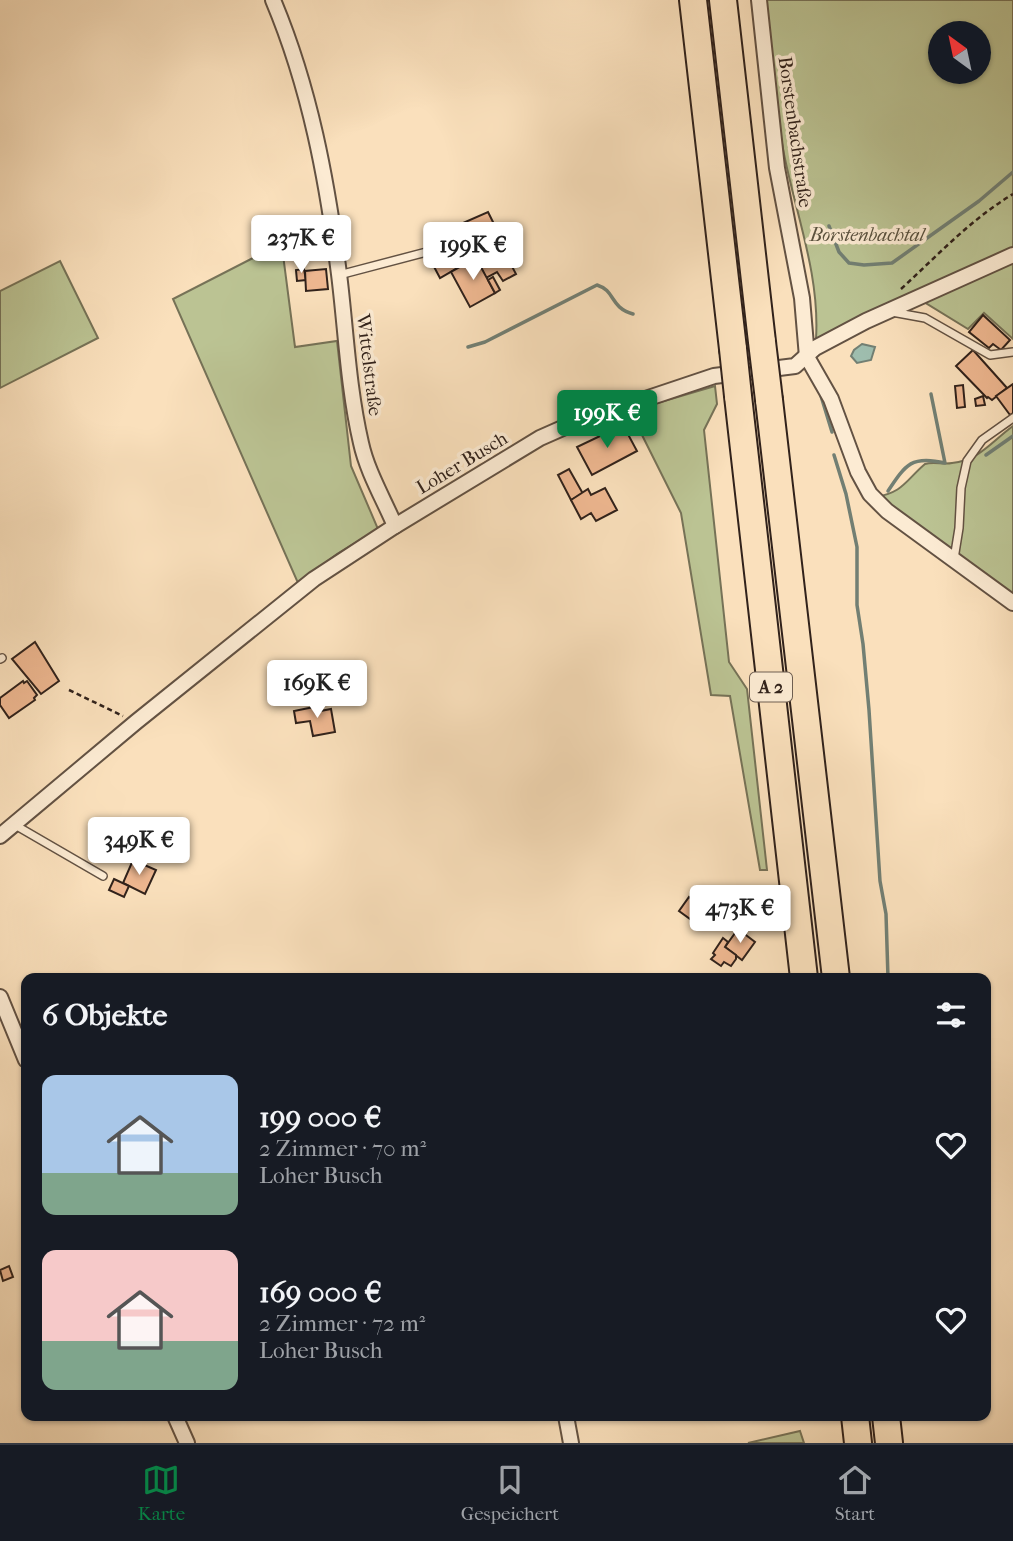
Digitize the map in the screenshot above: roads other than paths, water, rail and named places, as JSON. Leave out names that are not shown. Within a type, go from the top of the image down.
[{"type":"highway","name":"A 2","points":[[693,0],[803,973]]},
{"type":"highway","name":"A 2","points":[[723,0],[835,973]]},
{"type":"highway","points":[[856,1421],[858,1443]]},
{"type":"highway","points":[[887,1421],[889,1443]]},
{"type":"street","name":"Wittelstraße","points":[[273,0],[312,114],[325,173],[339,275],[349,380],[361,446],[395,526]]},
{"type":"street","name":"Borstenbachstraße","points":[[759,0],[777,168],[802,298],[807,357],[831,399],[858,472],[870,494],[887,511],[1013,603]]},
{"type":"street","name":"Loher Busch","points":[[0,836],[314,579],[540,438],[573,423],[714,376],[795,366],[815,348],[886,312],[1013,255]]},
{"type":"street","points":[[0,997],[21,1048]]},
{"type":"street","points":[[177,1421],[187,1443]]},
{"type":"street","points":[[567,1421],[571,1443]]},
{"type":"lane","points":[[339,275],[438,249]]},
{"type":"lane","points":[[886,312],[925,318],[990,355],[1013,352]]},
{"type":"lane","points":[[954,560],[961,488],[967,461],[982,440],[1013,418]]},
{"type":"lane","points":[[15,825],[103,876]]},
{"type":"waterway","points":[[829,226],[839,252],[849,263],[892,263],[979,201],[1013,172]]},
{"type":"waterway","points":[[468,347],[485,342],[597,285],[607,291],[620,307],[633,314]]},
{"type":"waterway","points":[[888,491],[905,468],[917,461],[945,463],[931,394]]},
{"type":"waterway","points":[[821,396],[832,432]]},
{"type":"waterway","points":[[986,455],[1013,436]]},
{"type":"waterway","points":[[834,455],[846,494],[857,547],[857,605],[869,710],[880,881],[886,914],[888,973]]},
{"type":"park label","name":"Borstenbachtal","points":[[867,235]]}]
